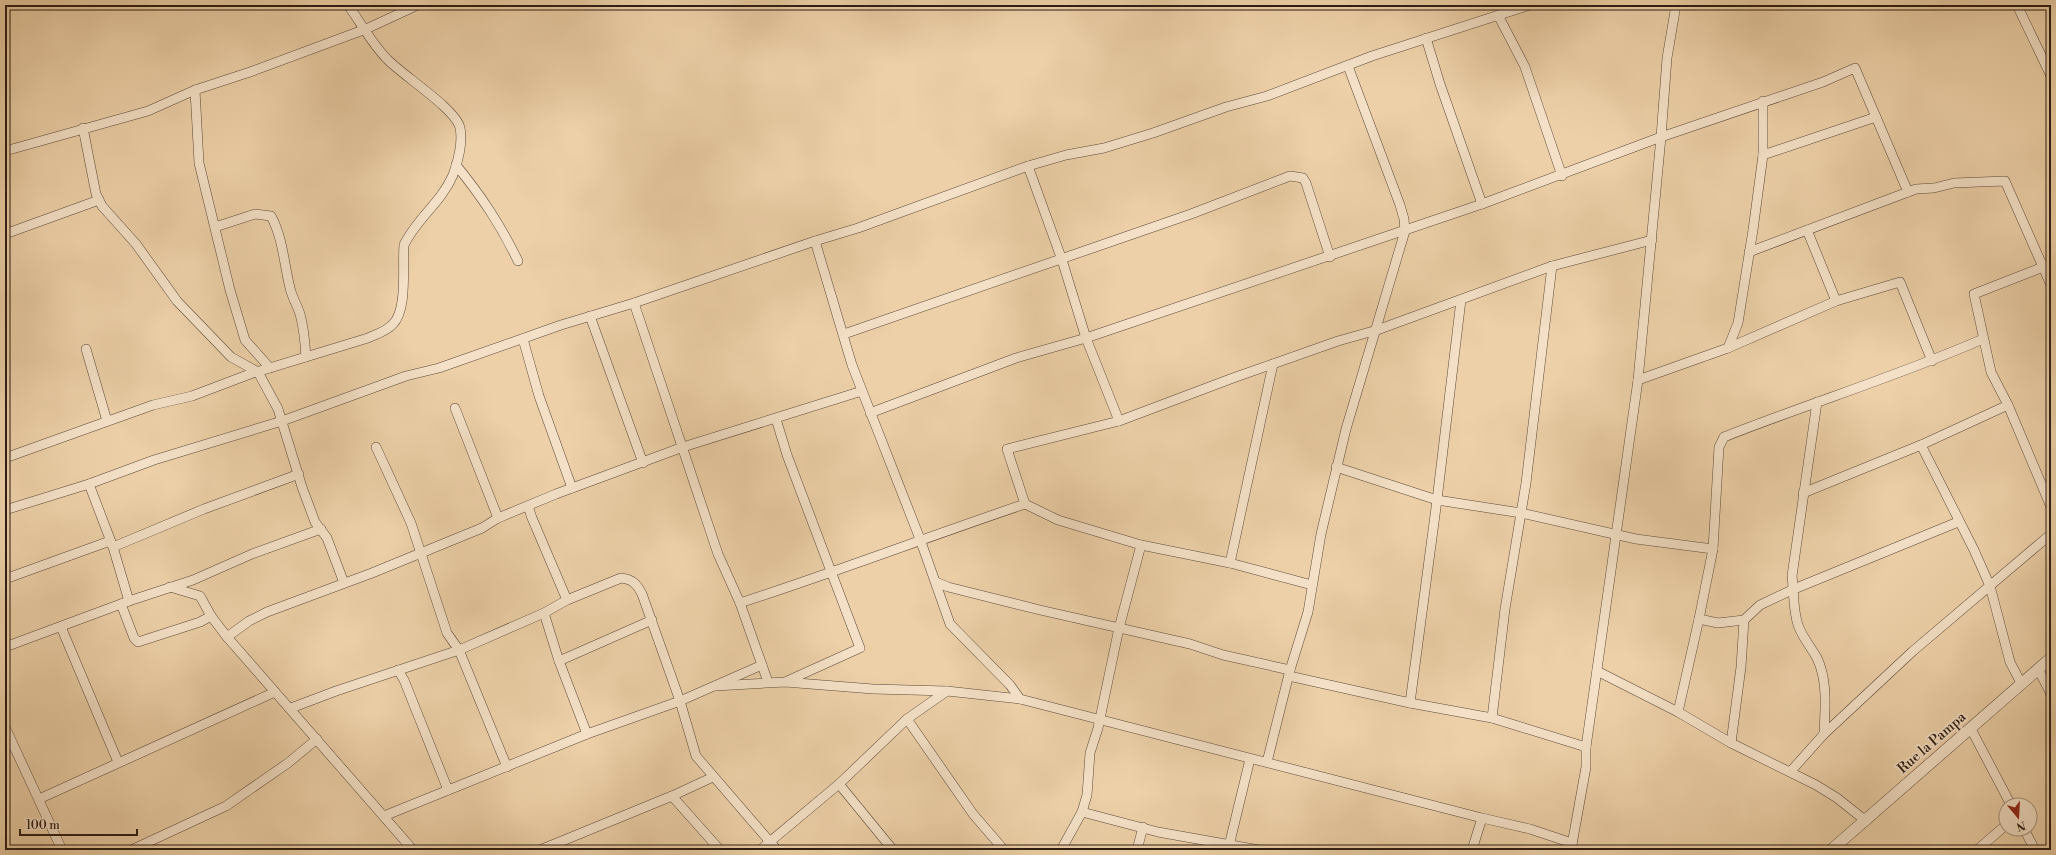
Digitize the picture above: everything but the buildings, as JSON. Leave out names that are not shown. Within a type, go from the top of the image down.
[{"type":"street","points":[[5,458],[107,421],[153,406],[202,393],[270,368],[368,338],[383,332],[394,324],[401,308],[404,245],[408,235],[444,192],[456,165],[461,140],[460,126],[442,104],[388,61],[380,52],[366,29],[348,5]]},
{"type":"street","points":[[5,151],[148,111],[195,90],[250,72],[366,29],[418,5]]},
{"type":"street","points":[[5,510],[89,484],[154,460],[282,421],[406,376],[439,368],[590,316],[634,303],[815,241],[858,228],[1028,166],[1066,155],[1104,148],[1146,135],[1226,107],[1267,96],[1426,38],[1530,5]]},
{"type":"street","points":[[715,686],[785,682],[873,689],[947,691],[1020,699],[1250,759],[1267,762],[1530,829],[1571,846],[1586,767],[1586,747],[1638,380],[1652,240],[1667,58],[1676,5]]},
{"type":"street","points":[[2017,5],[2051,76]]},
{"type":"street","points":[[1498,15],[1525,67],[1562,176]]},
{"type":"street","points":[[1426,38],[1440,84],[1482,204]]},
{"type":"street","points":[[1267,762],[1290,673],[1308,612],[1336,467],[1405,231],[1404,219],[1400,205],[1348,66]]},
{"type":"street","points":[[870,413],[1016,358],[1086,338],[1405,231],[1562,176],[1661,137],[1823,82],[1855,68],[1908,192]]},
{"type":"street","points":[[195,90],[199,163],[230,290],[245,340],[270,368]]},
{"type":"street","points":[[1728,348],[1738,323],[1763,155],[1762,102]]},
{"type":"street","points":[[1763,155],[1876,117]]},
{"type":"street","points":[[83,128],[96,194],[102,206],[136,244],[177,301],[231,357],[258,372],[278,409],[316,522],[327,538],[344,583]]},
{"type":"street","points":[[456,165],[482,197],[502,228],[518,261]]},
{"type":"street","points":[[1028,166],[1062,260],[1086,338],[1118,421]]},
{"type":"street","points":[[844,334],[1062,260],[1191,214],[1290,176],[1303,178],[1306,183],[1330,257]]},
{"type":"street","points":[[1749,252],[1916,189],[1934,188],[1954,183],[2005,181],[2047,265],[2051,285]]},
{"type":"street","points":[[5,234],[99,200]]},
{"type":"street","points":[[215,226],[255,214],[270,216],[275,224],[284,255],[291,291],[300,314],[305,337],[306,357]]},
{"type":"street","points":[[1807,230],[1836,301]]},
{"type":"street","points":[[1312,585],[1230,562],[1141,545],[1058,520],[1026,504],[1007,449],[1118,421],[1273,364],[1338,341],[1377,330],[1552,266],[1652,240]]},
{"type":"street","points":[[815,241],[852,365],[920,539],[950,624],[1010,685],[1020,699]]},
{"type":"street","points":[[2047,265],[1974,294],[1991,372],[2008,405],[2051,508]]},
{"type":"street","points":[[1492,718],[1505,609],[1526,483],[1552,266]]},
{"type":"street","points":[[1638,380],[1728,348],[1836,301],[1900,282],[1932,361]]},
{"type":"street","points":[[1410,702],[1437,500],[1461,300]]},
{"type":"street","points":[[634,303],[718,554],[740,603],[768,682]]},
{"type":"street","points":[[590,316],[642,463]]},
{"type":"street","points":[[523,339],[539,396],[572,488]]},
{"type":"street","points":[[1678,712],[1713,549],[1719,447],[1724,437],[1932,361],[1983,339]]},
{"type":"street","points":[[86,349],[107,421]]},
{"type":"street","points":[[1230,562],[1273,364]]},
{"type":"street","points":[[227,637],[249,621],[267,612],[421,553],[482,528],[498,518],[572,488],[683,447],[862,391]]},
{"type":"street","points":[[1817,402],[1792,576],[1794,604],[1798,625],[1816,657],[1823,675],[1825,704],[1824,734]]},
{"type":"street","points":[[1803,494],[1920,445],[2008,405]]},
{"type":"street","points":[[456,408],[498,518]]},
{"type":"street","points":[[776,418],[787,455],[860,648],[785,682]]},
{"type":"street","points":[[1920,445],[1958,522],[1974,550],[1990,586],[2010,662],[2021,682]]},
{"type":"street","points":[[376,447],[411,523],[446,633],[458,650],[507,767]]},
{"type":"street","points":[[1336,467],[1437,500],[1521,513],[1615,535],[1713,549]]},
{"type":"street","points":[[5,579],[112,544],[299,474]]},
{"type":"street","points":[[89,484],[112,544],[134,638],[138,642],[196,623],[211,616]]},
{"type":"street","points":[[740,603],[831,574],[920,539],[1026,504]]},
{"type":"street","points":[[528,506],[567,600]]},
{"type":"street","points":[[1699,619],[1718,623],[1744,620],[1760,605],[1958,522]]},
{"type":"street","points":[[5,647],[125,602],[193,580],[252,554],[321,529]]},
{"type":"street","points":[[1791,771],[1824,734],[1913,650],[2051,534]]},
{"type":"street","points":[[1061,850],[1082,812],[1087,795],[1090,753],[1119,628],[1141,545]]},
{"type":"street","points":[[290,708],[458,650],[544,613],[567,600],[621,578],[628,578],[639,588],[652,620],[680,701],[696,756],[777,850]]},
{"type":"street","points":[[193,580],[211,616],[227,637],[413,850]]},
{"type":"street","points":[[936,582],[948,587],[1119,628],[1290,673],[1410,702],[1492,718],[1586,747]]},
{"type":"street","points":[[170,587],[200,596]]},
{"type":"street","points":[[544,613],[559,661],[587,734]]},
{"type":"street","points":[[559,661],[652,620]]},
{"type":"street","points":[[1731,743],[1741,667],[1744,620]]},
{"type":"street","points":[[61,627],[118,762]]},
{"type":"street","name":"Rue la Pampa","points":[[1832,850],[1971,729],[2021,682],[2051,658]]},
{"type":"street","points":[[384,816],[587,734],[680,701],[762,665]]},
{"type":"street","points":[[2038,669],[2051,694]]},
{"type":"street","points":[[398,670],[448,790]]},
{"type":"street","points":[[1597,671],[1678,712],[1731,743],[1791,771],[1837,798],[1866,820]]},
{"type":"street","points":[[760,850],[839,784],[907,719],[947,691]]},
{"type":"street","points":[[39,799],[275,692]]},
{"type":"street","points":[[907,719],[973,814],[1004,850]]},
{"type":"street","points":[[5,727],[62,850]]},
{"type":"street","points":[[1971,729],[2007,797]]},
{"type":"street","points":[[133,850],[226,806],[288,763],[317,739]]},
{"type":"street","points":[[1229,847],[1250,759]]},
{"type":"street","points":[[540,850],[672,796],[713,777]]},
{"type":"street","points":[[839,784],[893,850]]},
{"type":"street","points":[[672,796],[720,850]]},
{"type":"street","points":[[1082,812],[1158,832],[1229,847],[1259,850]]},
{"type":"street","points":[[1472,850],[1482,818]]},
{"type":"street","points":[[1137,850],[1143,827]]},
{"type":"street","points":[[1977,850],[1998,832]]},
{"type":"street","points":[[2028,837],[2035,850]]}]
